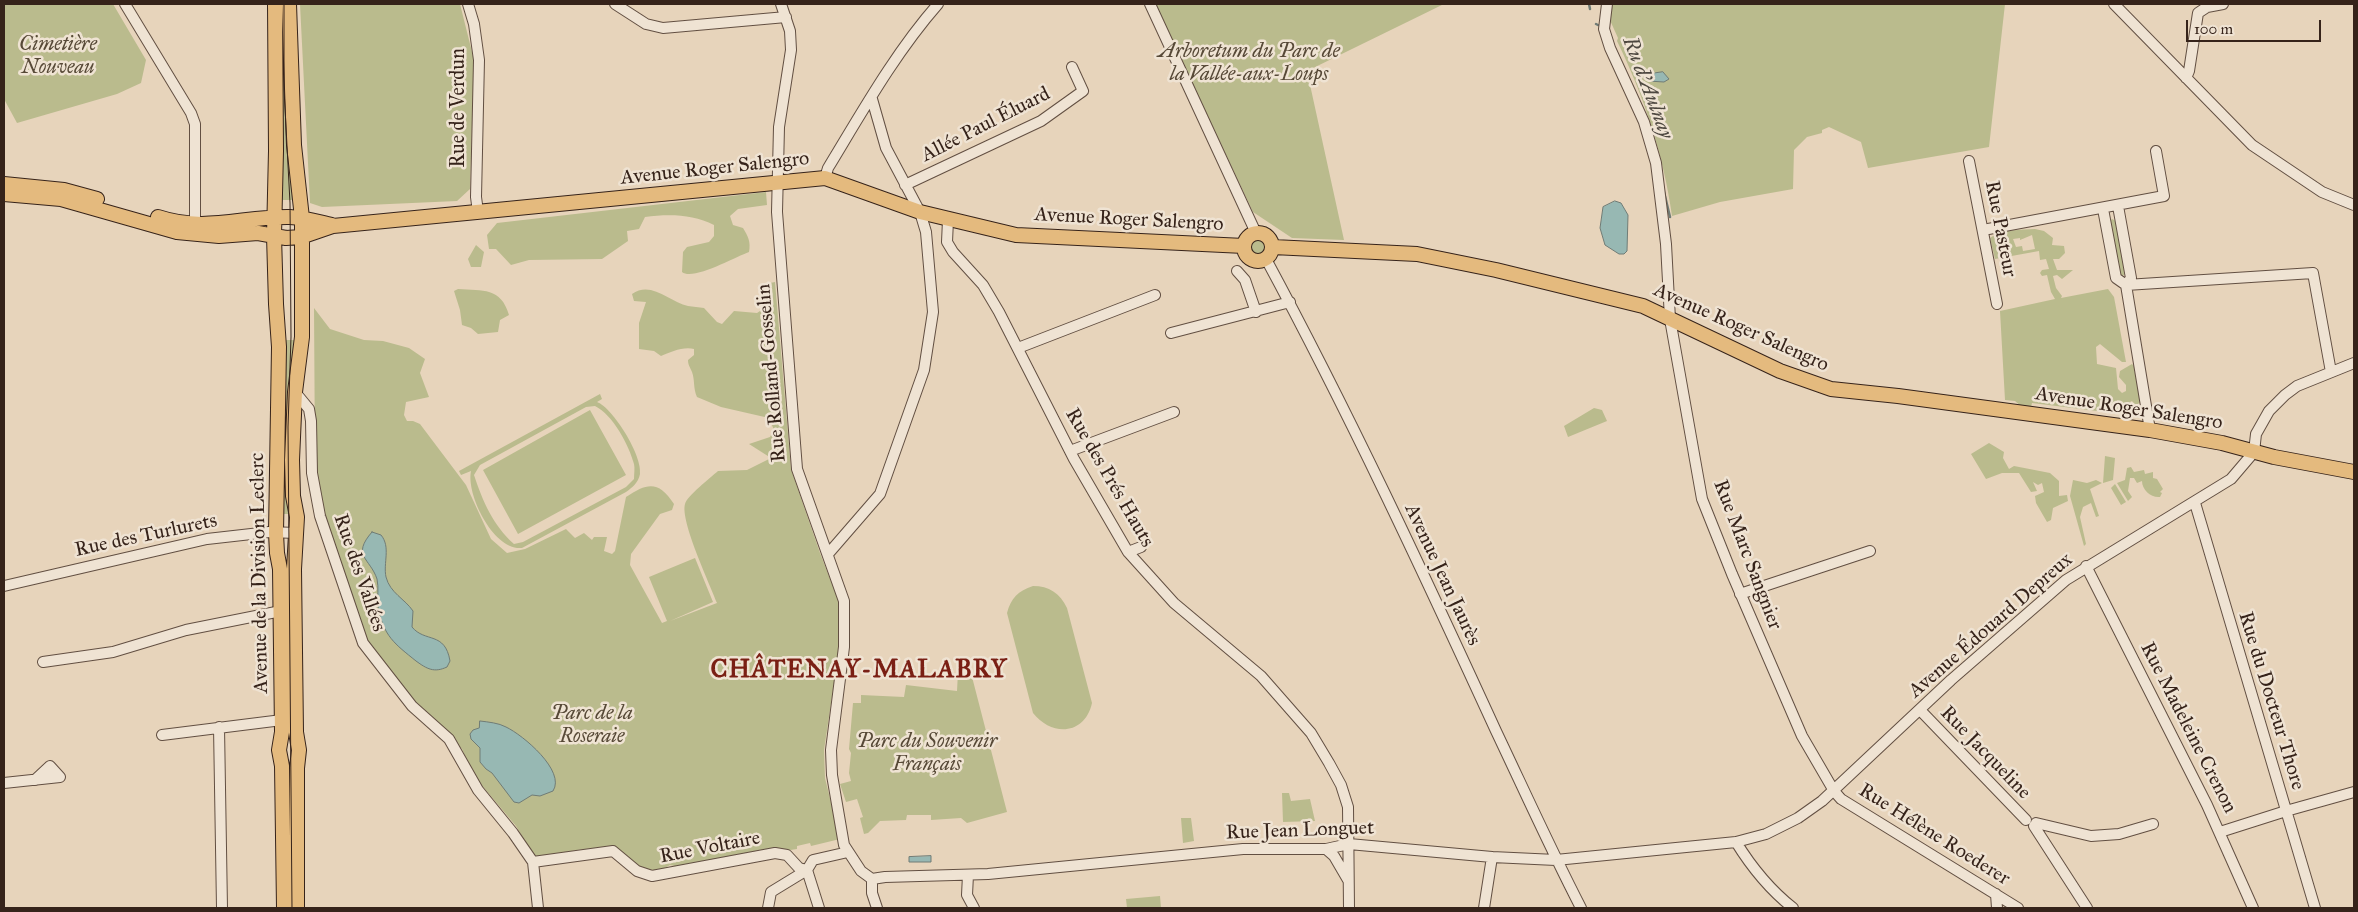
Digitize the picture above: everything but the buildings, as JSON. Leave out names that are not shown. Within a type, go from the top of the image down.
[{"type":"main road","points":[[275,4],[276,218]]},
{"type":"main road","points":[[289,4],[294,145],[302,218]]},
{"type":"main road","name":"Avenue Roger Salengro","points":[[301,237],[333,226],[824,178],[920,212],[1016,235],[1244,246]]},
{"type":"main road","name":"Avenue Roger Salengro","points":[[4,184],[64,190],[166,220],[195,224],[214,225],[276,218],[302,218],[333,226]]},
{"type":"main road","points":[[4,194],[61,199],[177,232],[219,236],[258,233],[274,236],[301,237]]},
{"type":"main road","name":"Avenue de la Division Leclerc","points":[[276,218],[274,236],[279,347],[276,533],[280,569],[281,610],[282,720],[279,750],[282,766],[284,908]]},
{"type":"main road","name":"Avenue de la Division Leclerc","points":[[297,908],[296,768],[299,750],[296,732],[294,569],[296,533],[292,460],[295,392],[302,337],[302,218]]},
{"type":"main road","points":[[1256,233],[1268,236],[1269,253],[1261,262],[1250,259],[1244,252],[1244,246],[1250,235],[1256,233]]},
{"type":"main road","name":"Avenue Roger Salengro","points":[[1269,253],[1418,254],[1496,270],[1642,306],[1780,371],[1831,389],[1898,396],[2150,430],[2222,443],[2254,452],[2354,472]]},
{"type":"street","points":[[125,4],[191,113],[195,124],[195,224]]},
{"type":"street","name":"Rue de Verdun","points":[[468,4],[474,24],[479,60],[476,178],[478,212]]},
{"type":"street","points":[[614,4],[646,24],[663,28],[786,17]]},
{"type":"street","name":"Rue Rolland-Gosselin","points":[[781,4],[790,31],[791,50],[779,127],[777,212],[797,469],[844,601],[844,647],[831,750],[835,798],[844,845],[861,871],[872,879]]},
{"type":"street","points":[[824,178],[828,168],[920,24],[938,4]]},
{"type":"street","points":[[1150,4],[1256,233]]},
{"type":"street","name":"Rue Marc Sangnier","points":[[1607,4],[1604,29],[1610,48],[1644,122],[1656,163],[1666,244],[1670,318],[1702,499],[1740,594],[1802,736],[1834,790]]},
{"type":"street","points":[[2114,4],[2252,146],[2322,192],[2354,205]]},
{"type":"street","points":[[2186,78],[2198,13],[2207,7],[2223,4]]},
{"type":"street","name":"Allée Paul Éluard","points":[[905,185],[1041,121],[1083,91],[1072,67]]},
{"type":"street","points":[[828,554],[880,494],[924,370],[933,312],[930,259],[926,232],[920,212],[886,148],[872,99]]},
{"type":"street","points":[[1983,230],[2103,209],[2164,196],[2156,151]]},
{"type":"street","name":"Rue Pasteur","points":[[1969,161],[1997,304]]},
{"type":"street","points":[[2118,206],[2131,278],[2126,286],[2150,430]]},
{"type":"street","points":[[2103,209],[2116,278],[2126,286],[2313,273],[2331,372]]},
{"type":"street","name":"Rue des Prés Hauts","points":[[948,220],[947,242],[953,252],[983,284],[1070,451],[1128,552],[1174,603],[1262,676],[1311,733],[1345,796],[1349,844],[1349,908]]},
{"type":"street","name":"Avenue Jean Jaurès","points":[[1269,253],[1290,302],[1397,521],[1556,860],[1581,908]]},
{"type":"street","points":[[1237,271],[1245,280],[1256,312]]},
{"type":"street","points":[[1018,348],[1156,295]]},
{"type":"street","points":[[1171,334],[1290,302]]},
{"type":"street","points":[[2254,452],[2256,434],[2277,403],[2297,386],[2354,363]]},
{"type":"street","name":"Rue des Vallées","points":[[295,392],[309,409],[312,474],[320,516],[363,643],[412,706],[449,739],[478,790],[514,833],[533,862]]},
{"type":"street","points":[[1070,451],[1174,412]]},
{"type":"street","name":"Avenue Édouard Depreux","points":[[1834,790],[1951,680],[2066,580],[2086,566],[2195,503],[2231,479],[2254,452]]},
{"type":"street","name":"Rue du Docteur Thore","points":[[2195,503],[2315,908]]},
{"type":"street","name":"Rue des Turlurets","points":[[4,586],[207,539],[268,532],[296,533]]},
{"type":"street","points":[[1128,552],[1141,547]]},
{"type":"street","points":[[1740,594],[1870,551]]},
{"type":"street","name":"Rue Madeleine Crenon","points":[[2086,566],[2220,832],[2254,908]]},
{"type":"street","points":[[43,662],[113,652],[186,630],[281,610]]},
{"type":"street","name":"Rue Jacqueline","points":[[1920,710],[2032,823],[2091,836],[2119,834],[2153,824]]},
{"type":"street","points":[[162,735],[282,720]]},
{"type":"street","points":[[219,727],[222,908]]},
{"type":"street","points":[[4,783],[35,780]]},
{"type":"street","name":"Rue Jean Longuet","points":[[872,879],[968,875],[1243,849],[1326,849],[1349,844],[1492,857],[1556,860],[1736,842],[1766,834],[1798,818],[1834,790]]},
{"type":"street","name":"Rue Hélène Roederer","points":[[1834,790],[1842,799],[2018,908]]},
{"type":"street","points":[[2220,832],[2354,792]]},
{"type":"street","points":[[2032,823],[2086,908]]},
{"type":"street","points":[[1736,842],[1761,878],[1774,893],[1793,908]]},
{"type":"street","points":[[1326,849],[1334,856],[1349,881]]},
{"type":"street","name":"Rue Voltaire","points":[[533,862],[613,851],[637,871],[652,876],[775,853],[788,855],[799,868],[807,870]]},
{"type":"street","points":[[768,908],[771,892],[807,870],[813,860],[848,852]]},
{"type":"street","points":[[1484,908],[1492,857]]},
{"type":"street","points":[[533,862],[538,908]]},
{"type":"street","points":[[807,870],[819,908]]},
{"type":"street","points":[[968,875],[967,895],[974,908]]},
{"type":"street","points":[[872,879],[872,893],[876,908]]},
{"type":"street","points":[[1996,894],[1996,908]]},
{"type":"green space","name":"Cimetière Nouveau","points":[[4,4],[113,4],[146,60],[141,83],[117,94],[17,123],[4,99]]},
{"type":"green space","points":[[277,4],[286,4],[296,200],[281,200]]},
{"type":"green space","points":[[300,4],[460,4],[474,60],[470,189],[457,201],[322,207],[310,203]]},
{"type":"green space","name":"Arboretum du Parc de la Vallée-aux-Loups","points":[[1155,4],[1444,4],[1307,71],[1344,240],[1292,238],[1253,212]]},
{"type":"green space","points":[[1610,4],[2005,4],[1989,147],[1868,168],[1861,142],[1829,127],[1822,130],[1822,133],[1807,137],[1794,150],[1793,189],[1720,202],[1672,216],[1658,148],[1644,104],[1609,18]]},
{"type":"green space","points":[[766,192],[767,205],[738,209],[730,216],[733,225],[743,228],[749,242],[749,252],[695,273],[687,274],[682,272],[683,252],[687,247],[709,242],[714,236],[714,225],[689,217],[663,215],[645,217],[639,229],[627,231],[628,241],[602,259],[529,260],[511,265],[496,249],[489,249],[487,235],[497,223]]},
{"type":"green space","points":[[2112,219],[2118,222],[2127,273],[2122,276],[2119,275],[2109,222]]},
{"type":"green space","points":[[2035,229],[2044,231],[2053,238],[2052,245],[2064,246],[2065,253],[2059,259],[2053,259],[2057,270],[2073,270],[2062,279],[2057,275],[2053,276],[2056,288],[2062,296],[2061,298],[2108,289],[2114,297],[2126,362],[2122,362],[2100,344],[2096,347],[2097,364],[2116,368],[2118,389],[2122,393],[2126,391],[2126,385],[2119,377],[2120,371],[2132,364],[2134,366],[2140,402],[2136,406],[2132,401],[2130,402],[2136,409],[2130,415],[2032,403],[2031,407],[2024,409],[2015,401],[2005,400],[2000,311],[2055,299],[2051,292],[2047,275],[2042,276],[2040,273],[2042,270],[2049,269],[2046,259],[2040,260],[2039,251],[1995,259],[1990,238],[2006,231]],"holes":[[[2032,235],[2035,249],[2023,251],[2022,246],[2016,247],[2013,239],[2020,238],[2020,240]]]},
{"type":"green space","points":[[1254,238],[1262,238],[1267,243],[1265,254],[1254,256],[1249,251],[1249,243]]},
{"type":"green space","points":[[476,245],[484,252],[481,267],[471,267],[468,259]]},
{"type":"green space","name":"Parc de la Roseraie","points":[[775,282],[791,469],[839,602],[839,650],[824,750],[825,778],[840,839],[811,846],[810,843],[797,846],[797,849],[757,855],[755,852],[684,868],[670,865],[656,873],[637,866],[619,849],[613,846],[577,850],[535,858],[516,826],[473,775],[462,749],[415,703],[362,636],[319,495],[315,462],[314,308],[330,329],[364,340],[383,341],[409,348],[425,359],[420,373],[429,397],[406,402],[404,415],[407,421],[420,424],[466,485],[491,539],[507,553],[525,549],[566,529],[575,538],[584,533],[592,540],[594,537],[607,537],[604,551],[612,554],[615,551],[626,497],[641,489],[653,486],[669,496],[674,504],[672,510],[660,514],[631,554],[630,565],[662,623],[667,621],[649,577],[695,558],[713,602],[670,621],[717,603],[691,538],[687,524],[685,504],[699,487],[718,471],[747,470],[771,458],[749,444],[770,437],[774,430],[769,418],[721,407],[697,397],[693,375],[688,362],[694,355],[694,349],[682,349],[661,356],[654,351],[639,349],[639,323],[646,302],[634,301],[632,294],[646,289],[660,293],[681,304],[704,308],[717,322],[722,324],[734,311],[757,313],[763,309],[761,288],[765,284]]},
{"type":"green space","points":[[458,289],[490,292],[501,299],[509,315],[500,320],[498,332],[478,334],[471,328],[462,325],[454,291]]},
{"type":"green space","points":[[279,340],[298,340],[293,514],[279,514]]},
{"type":"green space","points":[[600,394],[602,399],[597,402],[611,413],[626,433],[640,466],[638,480],[626,492],[522,548],[512,547],[502,541],[492,531],[484,520],[473,494],[471,471],[461,475],[459,471]],"holes":[[[595,406],[602,410],[614,423],[628,448],[634,464],[634,479],[626,487],[523,542],[514,544],[494,521],[481,494],[474,475],[480,465],[586,407]]]},
{"type":"green space","points":[[1594,408],[1602,410],[1607,421],[1568,437],[1564,426]]},
{"type":"green space","points":[[590,410],[626,475],[518,534],[483,470]]},
{"type":"green space","points":[[1989,443],[2004,452],[2003,458],[2009,469],[2014,466],[2050,473],[2059,481],[2059,496],[2067,495],[2068,501],[2053,508],[2051,520],[2047,522],[2036,503],[2035,496],[2044,492],[2042,483],[2038,485],[2033,482],[2037,491],[2031,492],[2019,473],[2002,473],[1986,479],[1971,454]]},
{"type":"green space","points":[[2105,456],[2115,458],[2113,480],[2103,483]]},
{"type":"green space","points":[[2131,467],[2134,472],[2144,470],[2145,474],[2153,472],[2153,478],[2157,479],[2163,489],[2160,492],[2162,493],[2160,497],[2148,493],[2142,481],[2137,483],[2134,478],[2130,478],[2128,491],[2132,497],[2128,501],[2117,483],[2125,480],[2127,468]]},
{"type":"green space","points":[[2073,480],[2087,483],[2096,480],[2102,483],[2090,489],[2099,516],[2096,517],[2091,503],[2083,507],[2080,517],[2086,544],[2084,546],[2070,496]]},
{"type":"green space","points":[[2115,484],[2126,502],[2121,505],[2111,488]]},
{"type":"green space","points":[[1033,586],[1044,587],[1053,591],[1061,598],[1067,608],[1092,703],[1088,714],[1075,727],[1058,729],[1049,726],[1033,713],[1007,613],[1016,596],[1023,590]]},
{"type":"green space","name":"Parc du Souvenir Français","points":[[958,672],[971,673],[1007,812],[967,823],[961,818],[931,820],[931,815],[907,815],[906,820],[880,821],[868,833],[864,834],[860,818],[863,817],[857,799],[846,802],[840,784],[851,781],[849,773],[851,753],[849,749],[853,703],[861,703],[861,695],[904,697],[906,685],[957,691]]},
{"type":"green space","points":[[1282,793],[1289,793],[1291,801],[1310,799],[1315,821],[1283,822]]},
{"type":"green space","points":[[1181,818],[1191,818],[1194,841],[1183,843]]},
{"type":"green space","points":[[1160,896],[1161,908],[1127,908],[1126,899]]},
{"type":"water","points":[[1663,72],[1669,79],[1664,82],[1648,81],[1649,76]]},
{"type":"water","points":[[1615,201],[1621,203],[1628,215],[1627,251],[1624,254],[1619,254],[1605,245],[1600,228],[1603,207]]},
{"type":"water","points":[[372,532],[381,535],[384,540],[386,545],[386,577],[394,592],[413,611],[412,627],[417,632],[444,645],[450,661],[447,667],[434,670],[416,661],[391,638],[383,625],[378,606],[377,579],[363,552],[366,540]]},
{"type":"water","points":[[480,721],[503,726],[532,745],[541,754],[554,774],[555,783],[553,791],[540,796],[532,795],[519,803],[514,802],[492,773],[480,762],[480,748],[471,739],[470,734],[473,730],[479,728]]},
{"type":"water","points":[[931,856],[931,862],[909,862],[909,857]]},
{"type":"waterway","name":"Ru d'Aulnay","points":[[1589,4],[1590,9]]},
{"type":"waterway","name":"Ru d'Aulnay","points":[[1664,192],[1670,217]]},
{"type":"tram line","points":[[284,4],[284,89],[290,203],[291,337],[288,427],[292,908]]},
{"type":"district","name":"CHÂTENAY-MALABRY","points":[[859,671]]}]
